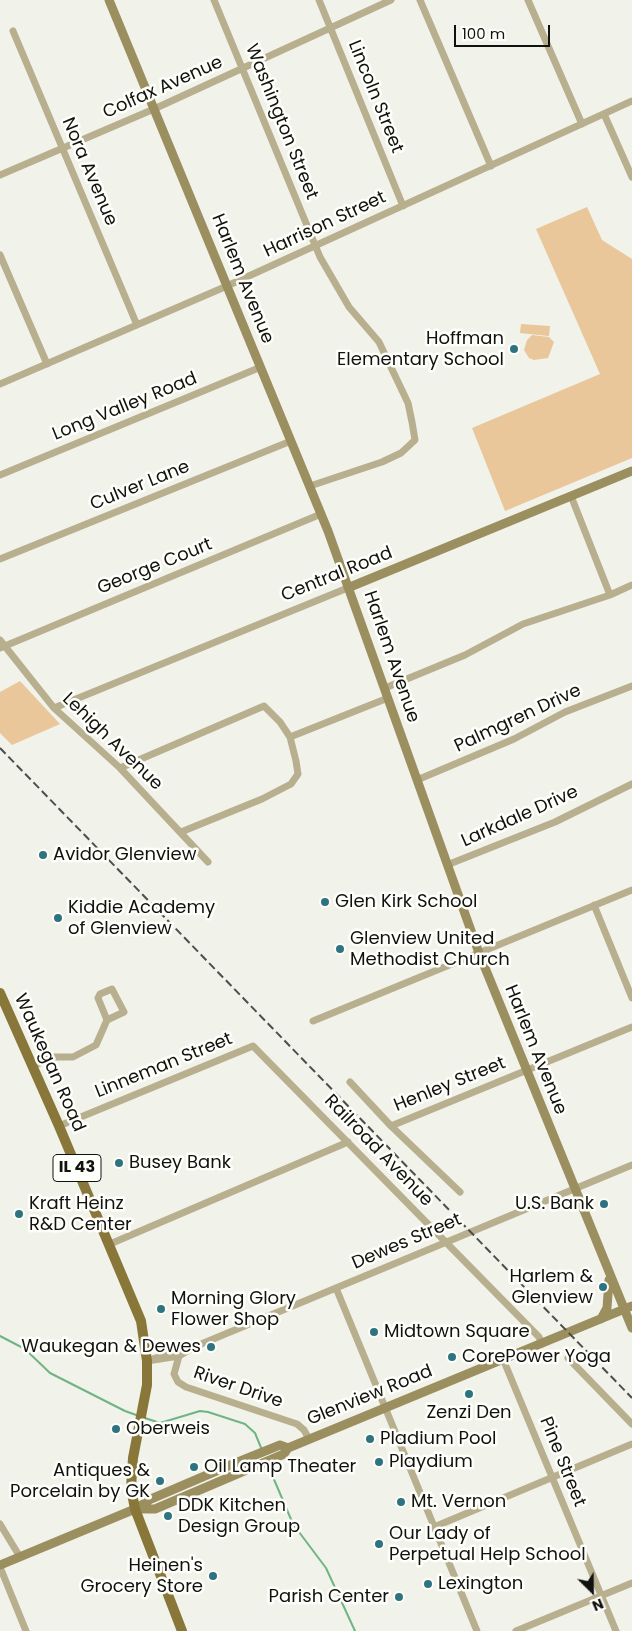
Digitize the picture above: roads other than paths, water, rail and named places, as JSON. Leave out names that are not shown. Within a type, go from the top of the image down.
[{"type":"main road","name":"Harlem Avenue","points":[[109,0],[322,514],[479,953],[525,1071],[609,1272],[628,1308],[632,1328]]},
{"type":"main road","name":"Central Road","points":[[350,588],[632,472]]},
{"type":"main road","name":"Waukegan Road","points":[[0,993],[110,1244],[141,1321],[147,1361],[143,1411],[133,1458],[131,1488],[135,1509],[182,1631]]},
{"type":"main road","points":[[601,1319],[609,1301],[609,1272]]},
{"type":"main road","name":"Glenview Road","points":[[135,1509],[155,1509],[284,1454],[288,1448],[309,1439],[628,1308]]},
{"type":"main road","name":"Glenview Road","points":[[0,1566],[135,1509],[151,1499],[271,1448],[280,1445],[288,1448]]},
{"type":"street","name":"Washington Street","points":[[214,0],[331,278],[350,307],[379,342],[408,402],[415,440],[401,454],[310,486]]},
{"type":"street","name":"Lincoln Street","points":[[318,0],[403,206]]},
{"type":"street","name":"Colfax Avenue","points":[[0,175],[154,109],[391,0]]},
{"type":"street","points":[[420,0],[491,166]]},
{"type":"street","points":[[528,0],[582,124]]},
{"type":"street","name":"Nora Avenue","points":[[13,31],[137,325]]},
{"type":"street","name":"Harrison Street","points":[[0,384],[227,286],[632,101]]},
{"type":"street","points":[[604,114],[632,177]]},
{"type":"street","points":[[0,255],[47,364]]},
{"type":"street","name":"Long Valley Road","points":[[0,474],[260,367]]},
{"type":"street","name":"Culver Lane","points":[[0,560],[291,441]]},
{"type":"street","points":[[571,496],[610,596]]},
{"type":"street","name":"George Court","points":[[1,644],[322,514]]},
{"type":"street","points":[[385,688],[465,655],[523,624],[610,596],[632,585]]},
{"type":"street","name":"Central Road","points":[[54,708],[350,588]]},
{"type":"street","name":"Lehigh Avenue","points":[[1,644],[54,708],[120,768],[208,862]]},
{"type":"street","name":"Palmgren Drive","points":[[417,780],[514,739],[565,712],[632,686]]},
{"type":"street","points":[[290,737],[388,698]]},
{"type":"street","points":[[120,768],[264,706],[290,737],[298,774],[291,784],[262,799],[181,832]]},
{"type":"street","name":"Larkdale Drive","points":[[447,865],[555,822],[632,784]]},
{"type":"street","points":[[313,1021],[632,890]]},
{"type":"street","points":[[594,905],[632,998]]},
{"type":"street","points":[[33,1066],[53,1057],[69,1058],[91,1049],[99,1040],[107,1020],[124,1012],[112,989],[100,994],[98,998],[107,1020]]},
{"type":"street","name":"Henley Street","points":[[391,1126],[632,1027]]},
{"type":"street","name":"Linneman Street","points":[[59,1126],[253,1046]]},
{"type":"street","name":"Railroad Avenue","points":[[253,1046],[539,1337],[542,1344]]},
{"type":"street","points":[[350,1082],[391,1126],[460,1192]]},
{"type":"street","points":[[110,1244],[348,1142]]},
{"type":"street","name":"Dewes Street","points":[[147,1361],[162,1354],[194,1346],[632,1165]]},
{"type":"street","points":[[336,1288],[477,1631]]},
{"type":"street","name":"Dewes Street","points":[[147,1361],[179,1356],[194,1346]]},
{"type":"street","name":"River Drive","points":[[179,1356],[174,1374],[178,1382],[186,1387],[290,1421],[304,1430],[309,1439]]},
{"type":"street","points":[[568,1358],[632,1424]]},
{"type":"street","name":"Pine Street","points":[[504,1359],[616,1631]]},
{"type":"street","points":[[434,1527],[632,1444]]},
{"type":"street","points":[[0,1524],[20,1557]]},
{"type":"street","points":[[0,1566],[26,1631]]},
{"type":"street","points":[[516,1631],[632,1583]]},
{"type":"waterway","points":[[0,1336],[25,1349],[50,1373],[125,1411],[139,1416]]},
{"type":"waterway","points":[[145,1418],[160,1423],[200,1411],[208,1412],[245,1424],[255,1433],[262,1450]]},
{"type":"waterway","points":[[267,1463],[293,1524],[326,1568],[355,1631]]},
{"type":"railway","points":[[0,748],[632,1398]]},
{"type":"place","name":"Hoffman Elementary School","points":[[514,349]]},
{"type":"place","name":"Avidor Glenview","points":[[43,855]]},
{"type":"place","name":"Glen Kirk School","points":[[325,902]]},
{"type":"place","name":"Kiddie Academy of Glenview","points":[[58,918]]},
{"type":"place","name":"Glenview United Methodist Church","points":[[340,949]]},
{"type":"place","name":"Busey Bank","points":[[119,1163]]},
{"type":"place","name":"U.S. Bank","points":[[604,1204]]},
{"type":"place","name":"Kraft Heinz R&D Center","points":[[19,1214]]},
{"type":"place","name":"Harlem & Glenview","points":[[603,1287]]},
{"type":"place","name":"Morning Glory Flower Shop","points":[[161,1309]]},
{"type":"place","name":"Midtown Square","points":[[374,1332]]},
{"type":"place","name":"Waukegan & Dewes","points":[[211,1347]]},
{"type":"place","name":"CorePower Yoga","points":[[452,1357]]},
{"type":"place","name":"Zenzi Den","points":[[469,1394]]},
{"type":"place","name":"Oberweis","points":[[116,1429]]},
{"type":"place","name":"Pladium Pool","points":[[370,1439]]},
{"type":"place","name":"Playdium","points":[[379,1462]]},
{"type":"place","name":"Oil Lamp Theater","points":[[194,1467]]},
{"type":"place","name":"Antiques & Porcelain by GK","points":[[160,1481]]},
{"type":"place","name":"Mt. Vernon","points":[[401,1502]]},
{"type":"place","name":"DDK Kitchen Design Group","points":[[168,1516]]},
{"type":"place","name":"Our Lady of Perpetual Help School","points":[[379,1544]]},
{"type":"place","name":"Heinen's Grocery Store","points":[[213,1576]]},
{"type":"place","name":"Lexington","points":[[428,1584]]},
{"type":"place","name":"Parish Center","points":[[399,1597]]}]
